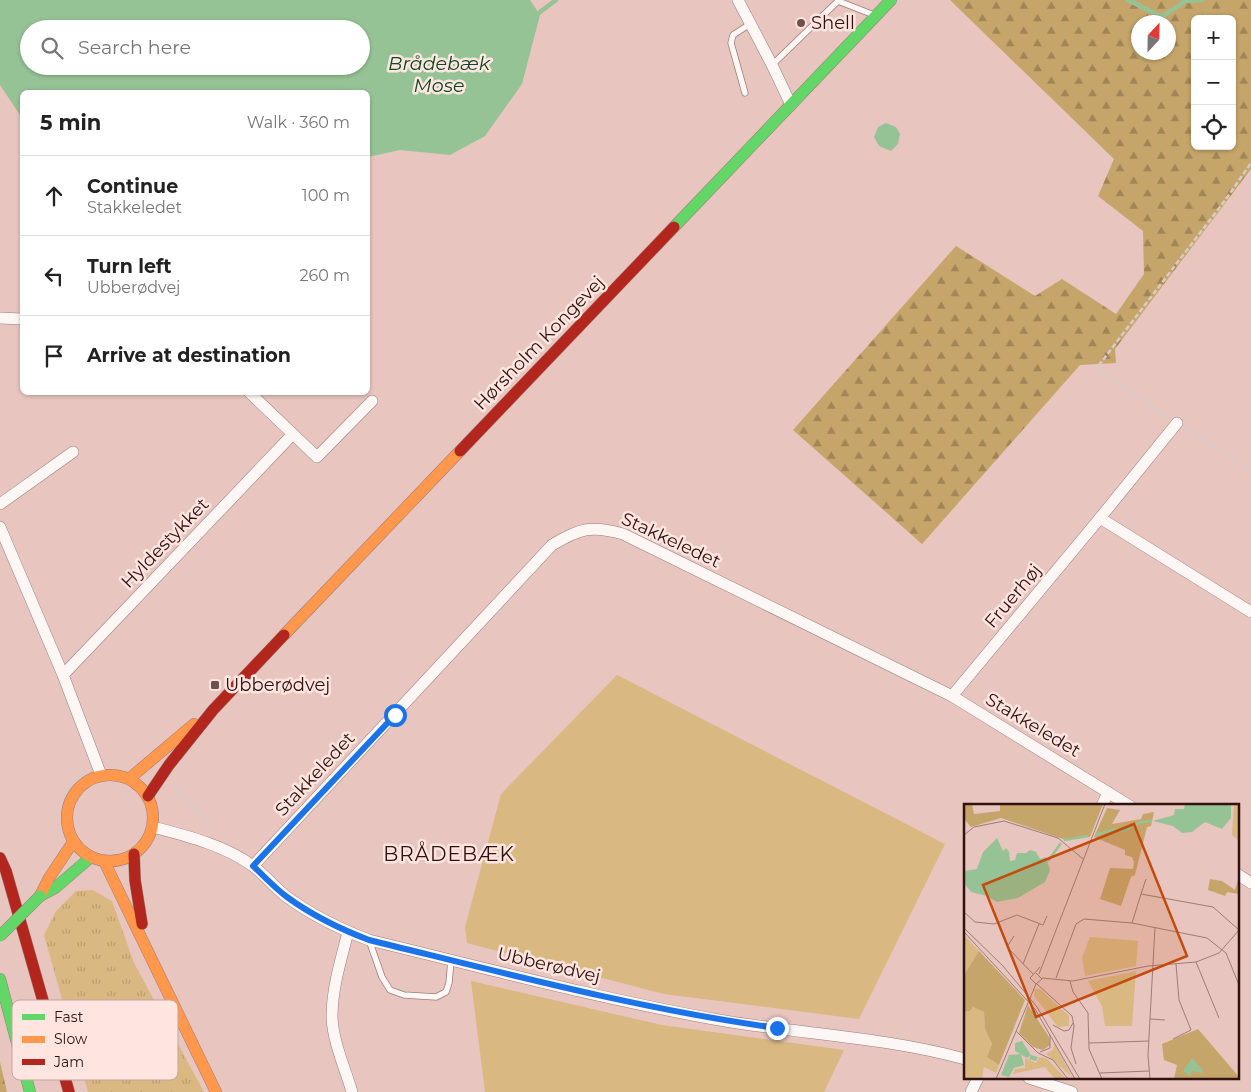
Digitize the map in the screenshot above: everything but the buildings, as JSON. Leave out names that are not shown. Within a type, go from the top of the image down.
[{"type":"main road","name":"Hørsholm Kongevej","points":[[148,796],[169,765],[213,710],[891,0]]},
{"type":"main road","name":"Hørsholm Kongevej","points":[[129,779],[213,710]]},
{"type":"main road","points":[[100,771],[129,779],[148,796],[154,816],[153,826],[146,842],[134,854],[114,862],[91,857],[81,851],[73,842],[67,825],[68,807],[72,796],[80,786],[100,771]]},
{"type":"main road","points":[[40,896],[49,878],[73,842]]},
{"type":"main road","points":[[134,854],[135,880],[145,944]]},
{"type":"main road","points":[[0,936],[40,896],[55,888],[91,857]]},
{"type":"main road","points":[[0,858],[6,871],[43,1000]]},
{"type":"main road","points":[[104,861],[172,1000]]},
{"type":"main road","points":[[0,888],[31,1000]]},
{"type":"main road","points":[[0,979],[12,1020]]},
{"type":"main road","points":[[178,1013],[216,1092]]},
{"type":"street","points":[[738,0],[791,105]]},
{"type":"street","points":[[0,318],[20,319]]},
{"type":"street","points":[[252,395],[292,435],[317,456],[372,402]]},
{"type":"street","name":"Fruerhøj","points":[[952,696],[1177,423]]},
{"type":"street","name":"Hyldestykket","points":[[64,675],[292,435]]},
{"type":"street","points":[[0,504],[73,452]]},
{"type":"street","points":[[1100,518],[1251,612]]},
{"type":"street","points":[[0,527],[64,675],[100,771]]},
{"type":"street","name":"Stakkeledet","points":[[253,866],[552,545],[571,534],[593,528],[623,534],[952,696],[1127,804]]},
{"type":"street","points":[[1103,804],[1108,792]]},
{"type":"street","name":"Ubberødvej","points":[[153,826],[192,837],[232,854],[253,866],[286,896],[314,915],[369,940],[656,1008],[720,1020],[904,1045],[964,1059]]},
{"type":"street","points":[[1238,875],[1251,883]]},
{"type":"street","points":[[348,932],[333,992],[332,1019],[352,1092]]},
{"type":"street","points":[[971,1092],[977,1080]]},
{"type":"street","points":[[1035,1080],[1072,1092]]},
{"type":"lane","points":[[772,65],[838,1],[876,16]]},
{"type":"lane","points":[[745,93],[731,43],[734,35],[750,24]]},
{"type":"lane","points":[[369,940],[382,977],[390,990],[404,995],[436,997],[446,992],[449,983],[451,960]]},
{"type":"path","points":[[1251,163],[1226,199],[1096,370],[1251,469]]},
{"type":"path","points":[[58,842],[58,810],[68,787],[87,771],[100,771],[126,765]]},
{"type":"path","points":[[169,765],[174,780],[173,787],[208,822],[211,832],[209,844]]},
{"type":"path","points":[[32,880],[38,874]]},
{"type":"green space","points":[[950,0],[1251,0],[1251,169],[1115,349],[1116,363],[1080,365],[922,544],[793,430],[956,246],[1035,296],[1062,279],[1116,314],[1144,274],[1143,231],[1098,196],[1114,159]]},
{"type":"green space","points":[[617,675],[945,844],[859,1019],[664,994],[467,943],[465,927],[501,794]]},
{"type":"green space","points":[[93,890],[112,901],[134,963],[154,1000],[62,1000],[44,935],[56,911],[76,891]]},
{"type":"green space","points":[[471,981],[662,1025],[844,1050],[824,1092],[485,1092]]},
{"type":"green space","points":[[178,1044],[204,1092],[88,1092],[85,1080],[178,1080]]},
{"type":"green space","points":[[0,1062],[7,1092],[0,1092]]},
{"type":"water","name":"Brådebæk Mose","points":[[0,0],[530,0],[540,15],[522,84],[485,136],[450,155],[400,150],[370,157],[370,90],[20,90],[20,115],[0,85]]},
{"type":"water","points":[[886,123],[896,127],[900,134],[898,144],[891,151],[879,146],[874,137],[878,127]]},
{"type":"waterway","points":[[536,15],[556,0]]},
{"type":"waterway","points":[[1128,0],[1162,17],[1185,1],[1202,0]]},
{"type":"traffic: fast","points":[[674,227],[891,0]]},
{"type":"traffic: fast","points":[[40,896],[55,888],[91,857]]},
{"type":"traffic: fast","points":[[0,936],[40,896]]},
{"type":"traffic: fast","points":[[0,979],[12,1024]]},
{"type":"traffic: fast","points":[[27,1080],[30,1092]]},
{"type":"traffic: slow","points":[[284,635],[460,451]]},
{"type":"traffic: slow","points":[[129,779],[194,724]]},
{"type":"traffic: slow","points":[[102,775],[118,775],[127,778],[141,787],[150,801],[153,818],[150,835],[141,849],[127,858],[118,861],[102,861],[86,854],[74,842],[67,826],[67,810],[74,794],[86,782],[102,775]]},
{"type":"traffic: slow","points":[[40,896],[49,878],[73,842]]},
{"type":"traffic: slow","points":[[104,861],[171,1000]]},
{"type":"traffic: slow","points":[[178,1014],[216,1092]]},
{"type":"traffic: jam","points":[[460,451],[674,227]]},
{"type":"traffic: jam","points":[[148,796],[169,765],[213,710],[284,635]]},
{"type":"traffic: jam","points":[[134,854],[135,880],[142,924]]},
{"type":"traffic: jam","points":[[0,858],[6,871],[43,1000]]},
{"type":"traffic: jam","points":[[66,1080],[69,1092]]},
{"type":"place","name":"Shell","points":[[801,23]]},
{"type":"place","name":"Ubberødvej","points":[[215,685]]},
{"type":"district","name":"BRÅDEBÆK","points":[[449,854]]},
{"type":"route","points":[[395,715],[253,866],[286,896],[314,915],[369,940],[637,1004],[720,1020],[777,1028]]}]
